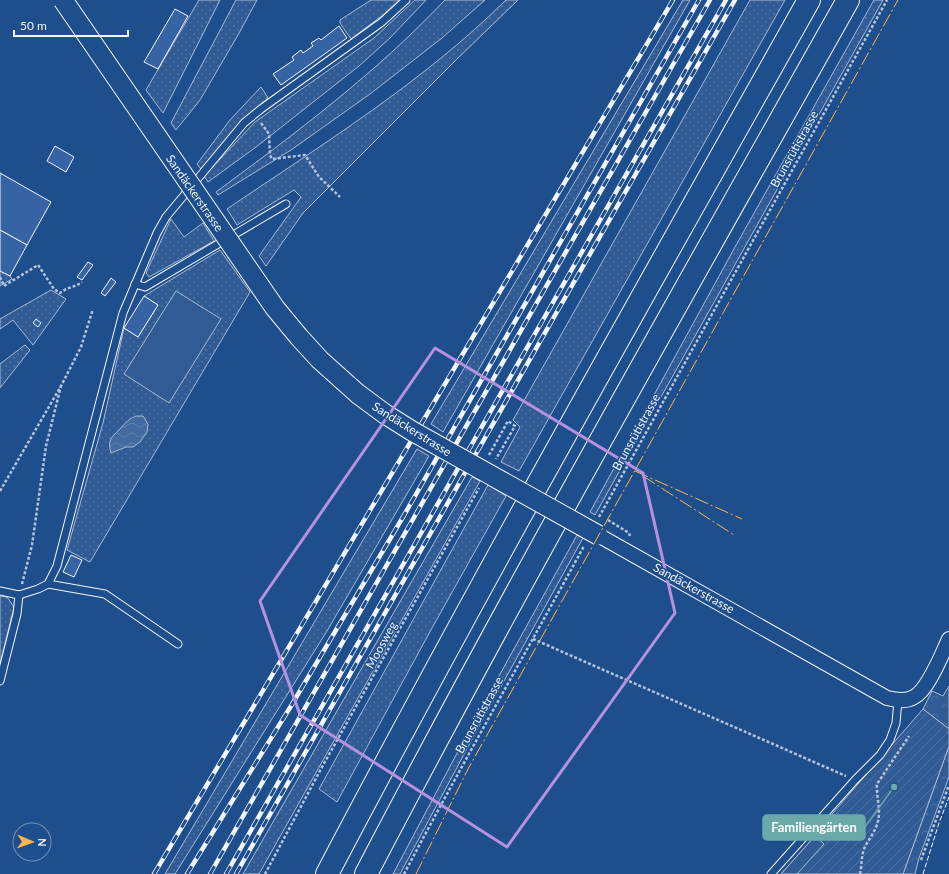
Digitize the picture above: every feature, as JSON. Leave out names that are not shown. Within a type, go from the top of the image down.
[{"type":"highway","points":[[328,874],[398,739],[476,596],[809,0]]},
{"type":"highway","points":[[366,874],[438,737],[529,571],[848,0]]},
{"type":"street","name":"Sandäckerstrasse","points":[[63,0],[275,308],[320,360],[358,394],[398,423],[887,698],[898,700]]},
{"type":"street","points":[[898,700],[914,698],[923,691],[949,639]]},
{"type":"lane","points":[[0,591],[19,595],[38,589],[48,584],[58,566],[123,313],[157,233],[166,217],[244,123],[261,109],[382,22],[406,0]]},
{"type":"lane","points":[[135,284],[145,287],[286,204]]},
{"type":"lane","points":[[48,584],[105,594],[178,644]]},
{"type":"lane","points":[[0,681],[17,614],[19,595]]},
{"type":"lane","points":[[771,874],[855,780],[880,755],[890,740],[896,723],[898,700]]},
{"type":"path","name":"Brunsrütistrasse","points":[[404,874],[494,706],[593,533],[600,516],[887,0]]},
{"type":"path","points":[[259,120],[269,134],[270,155],[272,159],[305,155],[319,177],[340,197]]},
{"type":"path","points":[[0,277],[4,286],[38,265],[54,289],[60,293],[65,288],[80,284],[82,282]]},
{"type":"path","points":[[0,491],[62,386],[81,347],[93,309]]},
{"type":"path","points":[[19,595],[32,545],[46,446],[62,386]]},
{"type":"path","points":[[487,459],[508,421],[515,426],[495,460]]},
{"type":"path","name":"Moosweg","points":[[265,874],[322,767],[480,487]]},
{"type":"path","points":[[600,516],[629,533],[630,539]]},
{"type":"path","points":[[533,639],[855,780]]},
{"type":"path","points":[[860,874],[862,856],[878,822],[877,784],[909,736]]},
{"type":"path","points":[[921,860],[949,785]]},
{"type":"highlighted area","points":[[435,348],[643,473],[675,613],[507,847],[300,715],[260,601]]},
{"type":"green space","points":[[199,0],[220,0],[163,113],[146,90]]},
{"type":"green space","points":[[236,0],[257,0],[200,100],[176,130],[171,123]]},
{"type":"green space","points":[[371,0],[399,0],[383,15],[351,39],[340,23],[340,20]]},
{"type":"green space","points":[[415,0],[426,0],[390,38],[359,66],[256,147],[208,182],[204,176],[255,122],[374,38]]},
{"type":"green space","points":[[445,0],[485,0],[442,38],[370,94],[291,150],[218,195],[216,192],[305,125],[363,77],[419,27]]},
{"type":"green space","points":[[506,0],[518,0],[303,213],[266,266],[259,256],[301,197],[294,190],[237,225],[227,209],[336,136],[407,85],[474,30]]},
{"type":"green space","points":[[683,0],[690,0],[443,432],[431,424]]},
{"type":"green space","points":[[750,0],[785,0],[519,471],[501,462],[520,427],[513,420]]},
{"type":"green space","points":[[874,0],[883,0],[595,515],[590,512],[735,247]]},
{"type":"green space","points":[[261,87],[268,98],[248,116],[201,169],[197,164],[230,120]]},
{"type":"green space","points":[[171,219],[184,237],[203,223],[214,241],[149,277],[146,273]]},
{"type":"green space","points":[[220,250],[250,292],[90,562],[67,550],[103,423],[124,328],[138,337],[158,305],[144,296]]},
{"type":"green space","points":[[0,271],[10,276],[12,279],[0,286]]},
{"type":"green space","points":[[51,290],[66,299],[33,345],[13,320],[0,329],[0,319]]},
{"type":"green space","points":[[25,345],[30,350],[0,388],[0,364]]},
{"type":"green space","points":[[417,449],[429,456],[327,631],[175,874],[165,874]]},
{"type":"green space","points":[[472,477],[480,481],[259,874],[243,874]]},
{"type":"green space","points":[[488,485],[506,496],[337,802],[319,789]]},
{"type":"green space","points":[[577,535],[583,538],[477,730],[400,874],[393,874],[473,723]]},
{"type":"green space","points":[[0,596],[7,597],[14,607],[0,664]]},
{"type":"green space","points":[[949,686],[949,729],[923,709],[932,691],[943,696]]},
{"type":"green space","points":[[923,709],[949,729],[949,746],[903,874],[781,874],[815,836],[819,829]]},
{"type":"green space","points":[[949,746],[949,777],[919,858],[915,874],[903,874]]},
{"type":"shaded area","points":[[176,291],[221,319],[169,403],[124,374]]},
{"type":"shaded area","points":[[815,836],[824,844],[797,874],[781,874]]},
{"type":"water","points":[[136,416],[143,416],[148,424],[147,432],[140,442],[133,447],[126,447],[111,453],[110,441],[113,436],[126,422]]},
{"type":"building","points":[[175,9],[188,16],[158,69],[144,62]]},
{"type":"building","points":[[339,26],[347,38],[281,85],[273,74],[294,60],[292,57],[301,50],[303,53],[313,46],[311,43],[319,38],[321,40]]},
{"type":"building","points":[[55,146],[74,157],[66,172],[47,161]]},
{"type":"building","points":[[0,173],[51,202],[27,245],[0,230]]},
{"type":"building","points":[[0,230],[27,245],[10,276],[0,271]]},
{"type":"building","points":[[88,262],[93,265],[82,280],[77,277]]},
{"type":"building","points":[[111,278],[116,282],[105,296],[101,293]]},
{"type":"building","points":[[144,296],[158,305],[138,337],[124,328]]},
{"type":"building","points":[[36,319],[41,323],[38,327],[33,323]]},
{"type":"building","points":[[71,555],[82,560],[74,577],[63,572]]},
{"type":"railway","points":[[154,874],[673,0]]},
{"type":"railway","points":[[187,874],[291,706],[403,517],[699,0]]},
{"type":"railway","points":[[210,874],[710,0]]},
{"type":"railway","points":[[226,874],[726,0]]},
{"type":"railway","points":[[236,874],[735,0]]},
{"type":"fence","points":[[923,874],[949,797]]},
{"type":"power","points":[[416,874],[468,769],[898,0]]},
{"type":"power","points":[[635,471],[742,519]]},
{"type":"power","points":[[643,476],[734,535]]},
{"type":"place","name":"Familiengärten","points":[[894,787]]}]
